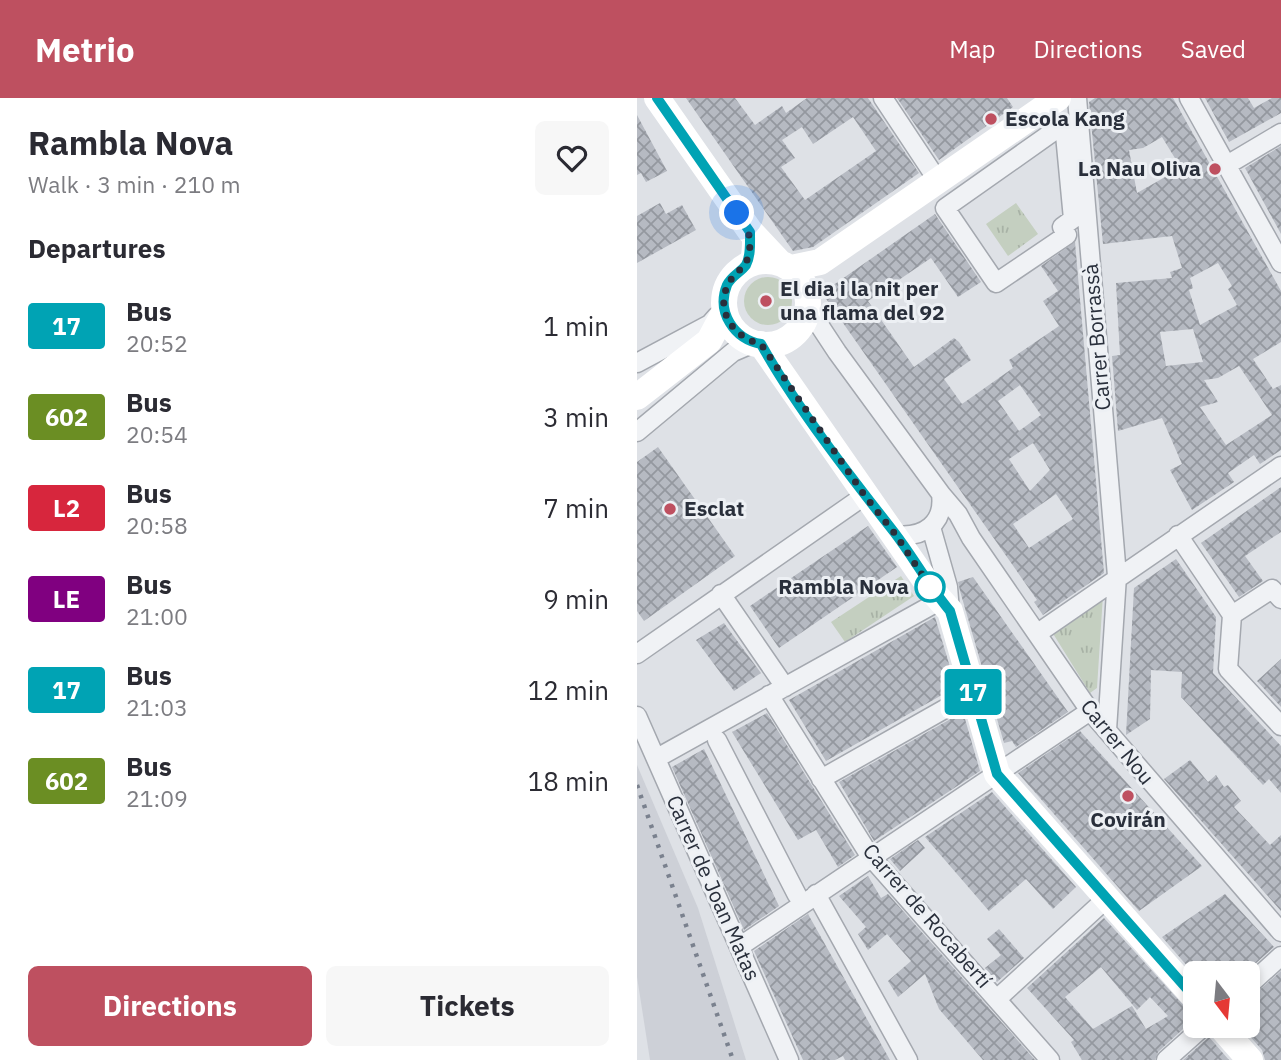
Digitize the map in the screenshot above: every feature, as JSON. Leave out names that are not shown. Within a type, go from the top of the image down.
[{"type":"street","points":[[657,98],[750,232],[796,281],[837,352],[941,494],[943,507],[935,523],[909,537],[896,535]]},
{"type":"street","points":[[883,98],[938,181]]},
{"type":"street","points":[[796,281],[1058,98]]},
{"type":"street","name":"Carrer Borrassà","points":[[1077,98],[1117,576],[1107,730]]},
{"type":"street","points":[[1189,98],[1281,262]]},
{"type":"street","points":[[1063,124],[1073,219],[1062,228],[1067,235],[996,283],[945,208],[1063,124]]},
{"type":"street","points":[[1227,165],[1281,134]]},
{"type":"street","points":[[745,266],[750,232]]},
{"type":"street","points":[[637,397],[709,341],[725,310],[728,284],[745,266],[756,261],[796,281],[805,318],[792,336],[782,341],[713,346],[690,358]]},
{"type":"street","points":[[725,310],[733,329],[753,342],[945,605],[997,774],[1183,985]]},
{"type":"street","points":[[637,363],[710,324],[725,310]]},
{"type":"street","points":[[637,432],[733,352],[753,342]]},
{"type":"street","points":[[1038,633],[1117,576],[1281,466]]},
{"type":"street","name":"Carrer Nou","points":[[941,494],[958,514],[971,538],[1090,711],[1281,932]]},
{"type":"street","points":[[637,654],[865,496]]},
{"type":"street","name":"Carrer Nou","points":[[935,523],[953,522],[971,538]]},
{"type":"street","points":[[935,523],[948,587],[945,605]]},
{"type":"street","points":[[1178,535],[1232,615],[1228,669],[1281,726]]},
{"type":"street","points":[[1232,615],[1272,589],[1281,598]]},
{"type":"street","name":"Carrer de Rocabertí","points":[[721,594],[777,691],[821,779],[870,856],[1050,1060]]},
{"type":"street","points":[[657,758],[777,691],[945,605]]},
{"type":"street","points":[[821,779],[973,693]]},
{"type":"street","points":[[739,947],[807,895],[997,774],[1090,711]]},
{"type":"street","name":"Carrer de Joan Matas","points":[[637,716],[789,1060]]},
{"type":"street","points":[[717,740],[807,895],[908,1060]]},
{"type":"street","points":[[998,998],[1106,898]]},
{"type":"street","points":[[1260,975],[1281,956]]},
{"type":"street","points":[[1165,1060],[1190,1038]]},
{"type":"street","points":[[1231,1038],[1250,1060]]},
{"type":"shaded area","points":[[637,765],[698,908],[746,1060],[650,1060],[637,977]]},
{"type":"green space","points":[[1016,203],[1038,234],[1008,256],[986,224]]},
{"type":"green space","points":[[768,277],[785,284],[792,301],[785,318],[768,325],[751,318],[744,301],[751,284]]},
{"type":"green space","points":[[901,576],[914,596],[845,642],[831,622]]},
{"type":"green space","points":[[1103,595],[1097,688],[1090,693],[1052,632]]},
{"type":"building","points":[[686,98],[735,98],[755,125],[782,106],[786,113],[807,98],[868,98],[919,173],[813,247],[793,251]],"holes":[[[853,117],[876,151],[805,200],[781,167],[795,158],[782,140],[802,127],[813,144]]]},
{"type":"building","points":[[897,98],[1007,98],[1013,107],[939,160]]},
{"type":"building","points":[[1095,98],[1173,98],[1281,291],[1281,342],[1253,359],[1273,389],[1281,385],[1281,450],[1260,464],[1254,455],[1228,473],[1234,482],[1192,510],[1170,470],[1182,464],[1162,418],[1118,431],[1112,356],[1120,355],[1116,283],[1172,278],[1170,272],[1182,268],[1172,236],[1103,244],[1089,102]],"holes":[[[1162,137],[1181,168],[1137,193],[1129,150],[1143,148]],[[1218,263],[1232,286],[1228,289],[1237,305],[1200,325],[1189,290],[1193,288],[1190,278]],[[1193,329],[1203,362],[1166,366],[1160,332]],[[1239,366],[1272,415],[1226,445],[1200,407],[1218,402],[1204,380],[1218,378]]]},
{"type":"building","points":[[1205,98],[1248,98],[1254,108],[1272,98],[1281,98],[1281,113],[1229,142]]},
{"type":"building","points":[[637,115],[667,171],[646,182],[641,173],[637,175]]},
{"type":"building","points":[[1281,146],[1281,234],[1245,168]]},
{"type":"building","points":[[660,203],[666,214],[682,205],[696,230],[637,263],[637,216]]},
{"type":"building","points":[[935,214],[981,282],[958,297],[931,258],[868,301],[914,367],[954,338],[959,342],[971,360],[944,379],[962,404],[1013,368],[1009,360],[1059,326],[1043,301],[1058,291],[1041,266],[1075,242],[1104,573],[1043,615],[1034,602],[1037,600],[822,293]],"holes":[[[1020,385],[1041,415],[1019,431],[998,401]],[[1033,443],[1050,470],[1030,491],[1009,459]],[[1056,494],[1073,519],[1029,548],[1013,524]]]},
{"type":"building","name":"Esclat","points":[[658,447],[735,556],[644,621],[637,611],[637,462]]},
{"type":"building","points":[[1281,487],[1281,532],[1245,556],[1263,581],[1239,597],[1201,543]]},
{"type":"building","points":[[868,526],[897,567],[779,648],[750,606]]},
{"type":"building","points":[[1176,559],[1216,617],[1213,673],[1281,746],[1281,793],[1269,779],[1263,785],[1181,697],[1182,672],[1151,670],[1150,719],[1126,735],[1134,588]]},
{"type":"building","points":[[973,577],[1068,712],[1016,747],[1012,741],[1004,743],[960,591],[958,582]]},
{"type":"building","points":[[935,617],[956,687],[826,761],[789,700]]},
{"type":"building","points":[[724,623],[761,673],[734,691],[696,640]]},
{"type":"building","points":[[1281,659],[1281,707],[1257,681]]},
{"type":"building","points":[[963,712],[980,771],[874,841],[839,782]]},
{"type":"building","points":[[767,713],[855,855],[838,867],[816,830],[798,840],[732,732]]},
{"type":"building","points":[[1080,731],[1202,866],[1139,911],[1018,773]]},
{"type":"building","points":[[704,749],[779,906],[744,930],[672,767]]},
{"type":"building","points":[[1190,760],[1208,782],[1216,775],[1224,787],[1228,785],[1241,801],[1234,807],[1270,845],[1281,835],[1281,911],[1164,779]]},
{"type":"building","points":[[992,792],[1076,887],[1053,909],[1026,879],[989,911],[925,837]]},
{"type":"building","points":[[918,840],[925,848],[900,871],[890,859]]},
{"type":"building","points":[[868,876],[881,898],[888,894],[1035,1060],[983,1060],[939,1009],[925,974],[898,997],[888,981],[911,961],[887,934],[868,950],[858,934],[866,927],[839,896]]},
{"type":"building","points":[[1225,894],[1274,947],[1258,961],[1183,961],[1162,937]]},
{"type":"building","points":[[808,914],[890,1060],[845,1060],[843,1056],[835,1060],[803,1060],[754,951]]},
{"type":"building","points":[[1104,918],[1183,1005],[1183,1029],[1158,1052],[1155,1060],[1082,1060],[1071,1042],[1074,1040],[1027,988]],"holes":[[[1101,967],[1137,1010],[1150,997],[1168,1016],[1146,1029],[1132,1006],[1093,1029],[1065,997]]]},
{"type":"building","points":[[999,929],[1024,958],[997,982],[985,968],[1001,955],[987,939]]},
{"type":"building","points":[[1281,971],[1281,1060],[1265,1060],[1262,1050],[1252,1038],[1260,1038],[1260,989]]},
{"type":"building","points":[[1210,1038],[1229,1060],[1183,1060]]},
{"type":"railway","points":[[637,785],[733,1060]]},
{"type":"bus line","name":"17","points":[[657,98],[750,232],[745,266],[735,274],[724,296],[728,322],[745,339],[761,344],[865,496],[896,535],[934,593],[950,611],[997,774],[1183,985]]},
{"type":"place","name":"Escola Kang","points":[[991,119]]},
{"type":"place","name":"La Nau Oliva","points":[[1215,169]]},
{"type":"place","name":"El dia i la nit per una flama del 92","points":[[766,301]]},
{"type":"place","name":"Esclat","points":[[670,509]]},
{"type":"place","name":"Rambla Nova","points":[[930,587]]},
{"type":"place","name":"Covirán","points":[[1128,796]]},
{"type":"route","points":[[737,213],[750,232],[745,266],[735,274],[724,296],[728,322],[745,339],[761,344],[934,593],[930,587]]}]
